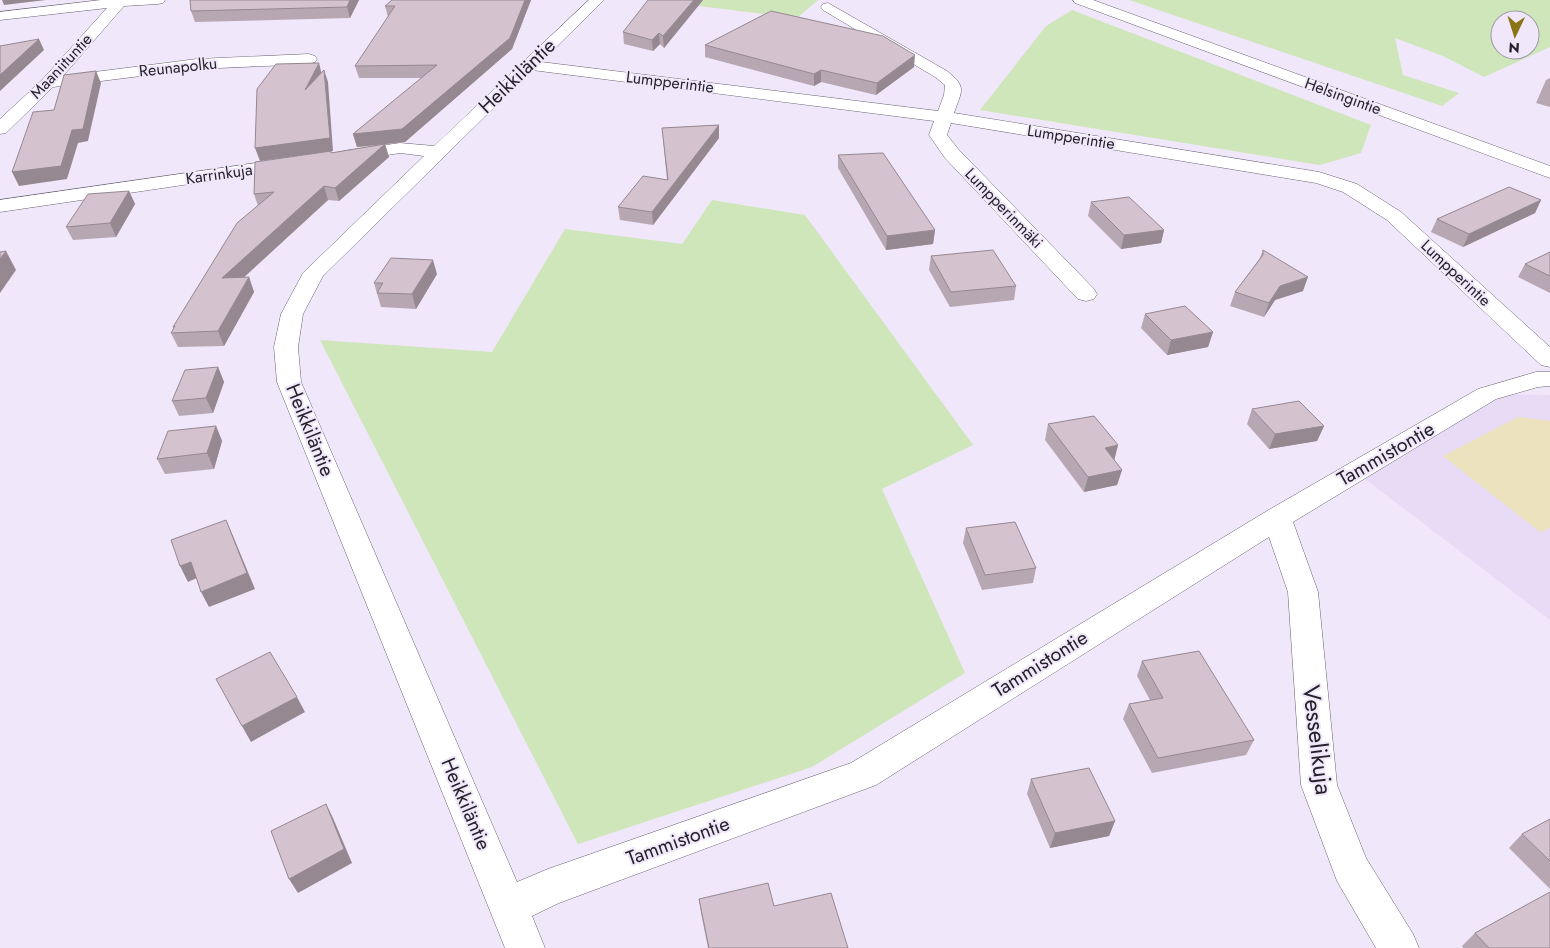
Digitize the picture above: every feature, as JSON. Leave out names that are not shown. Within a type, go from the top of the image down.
[{"type":"street","points":[[0,16],[120,2],[158,0]]},
{"type":"street","name":"Heikkiläntie","points":[[525,948],[289,382],[286,347],[292,314],[314,273],[528,64],[597,0]]},
{"type":"street","name":"Helsingintie","points":[[1064,0],[1135,21]]},
{"type":"street","name":"Helsingintie","points":[[1080,0],[1550,172]]},
{"type":"street","name":"Maaniituntie","points":[[0,129],[48,83],[120,2]]},
{"type":"street","points":[[828,7],[941,74],[953,84],[952,95],[944,117]]},
{"type":"street","name":"Reunapolku","points":[[48,83],[197,64],[309,59]]},
{"type":"street","name":"Lumpperintie","points":[[528,64],[944,117],[1280,170],[1319,178],[1350,188],[1394,216],[1550,360]]},
{"type":"street","name":"Lumpperinmäki","points":[[944,117],[938,135],[952,154],[1086,294]]},
{"type":"street","points":[[332,158],[400,148],[438,152]]},
{"type":"street","name":"Karrinkuja","points":[[0,206],[312,161]]},
{"type":"street","name":"Tammistontie","points":[[509,906],[548,888],[862,774],[1277,518],[1487,394],[1536,380],[1550,379]]},
{"type":"street","name":"Vesselikuja","points":[[1277,518],[1303,592],[1319,785],[1351,868],[1399,948]]},
{"type":"shaded area","points":[[1487,394],[1550,395],[1550,620],[1356,472]]},
{"type":"green space","points":[[650,0],[818,0],[797,18]]},
{"type":"green space","points":[[1129,0],[1550,0],[1550,47],[1540,52],[1540,10],[1490,10],[1490,60],[1521,60],[1484,77],[1443,56],[1395,38],[1403,75],[1459,93],[1442,106]]},
{"type":"green space","points":[[1072,10],[1371,125],[1361,153],[1320,165],[980,110],[1046,26]]},
{"type":"green space","points":[[712,200],[805,215],[973,445],[882,489],[965,673],[812,767],[578,844],[320,340],[492,352],[565,229],[682,244]]},
{"type":"sand","points":[[1518,417],[1550,421],[1550,528],[1540,532],[1443,456]]},
{"type":"building","points":[[190,0],[350,0],[347,7],[191,11]]},
{"type":"building","points":[[392,0],[525,0],[510,38],[402,129],[353,134],[437,65],[355,66],[395,6],[385,6]]},
{"type":"building","points":[[648,0],[694,0],[663,36],[659,33],[652,40],[623,32]]},
{"type":"building","points":[[771,11],[883,36],[915,55],[877,83],[821,70],[814,74],[705,45]]},
{"type":"building","points":[[39,39],[0,75],[0,46]]},
{"type":"building","points":[[319,63],[305,90],[324,70],[330,138],[255,148],[257,89],[276,64]]},
{"type":"building","points":[[96,71],[83,129],[72,130],[61,166],[12,172],[33,112],[54,110],[64,75]]},
{"type":"building","points":[[719,125],[652,212],[618,207],[643,176],[668,180],[662,128]]},
{"type":"building","points":[[385,144],[335,188],[324,186],[222,278],[249,277],[218,331],[171,333],[237,223],[274,192],[254,194],[255,162],[331,151],[331,153]]},
{"type":"building","points":[[883,153],[935,230],[887,236],[838,155]]},
{"type":"building","points":[[1509,187],[1541,200],[1469,234],[1437,219]]},
{"type":"building","points":[[129,191],[110,223],[66,227],[88,194]]},
{"type":"building","points":[[1129,197],[1164,230],[1124,235],[1091,202]]},
{"type":"building","points":[[993,250],[1016,286],[951,292],[931,256]]},
{"type":"building","points":[[1263,250],[1308,277],[1280,286],[1269,303],[1235,292],[1263,255]]},
{"type":"building","points":[[6,251],[0,259],[0,252]]},
{"type":"building","points":[[1550,252],[1550,276],[1525,264]]},
{"type":"building","points":[[391,258],[433,260],[412,294],[377,293],[383,283],[374,283]]},
{"type":"building","points":[[1185,306],[1213,332],[1171,340],[1145,314]]},
{"type":"building","points":[[218,367],[206,398],[172,401],[185,370]]},
{"type":"building","points":[[1299,401],[1324,426],[1275,434],[1252,409]]},
{"type":"building","points":[[1094,416],[1118,445],[1105,448],[1122,470],[1088,477],[1048,424]]},
{"type":"building","points":[[216,426],[207,453],[157,459],[168,431]]},
{"type":"building","points":[[226,520],[247,573],[201,592],[191,562],[180,566],[171,540]]},
{"type":"building","points":[[1015,522],[1036,568],[985,575],[966,528]]},
{"type":"building","points":[[1199,651],[1254,740],[1158,758],[1129,704],[1163,698],[1142,661]]},
{"type":"building","points":[[270,652],[297,697],[242,726],[216,679]]},
{"type":"building","points":[[1089,768],[1115,821],[1055,833],[1031,779]]},
{"type":"building","points":[[326,804],[344,849],[289,879],[271,831]]},
{"type":"building","points":[[1550,819],[1550,861],[1522,834]]},
{"type":"building","points":[[768,883],[774,906],[831,893],[848,948],[709,948],[699,899]]},
{"type":"building","points":[[1550,892],[1550,948],[1489,948],[1475,933]]}]
